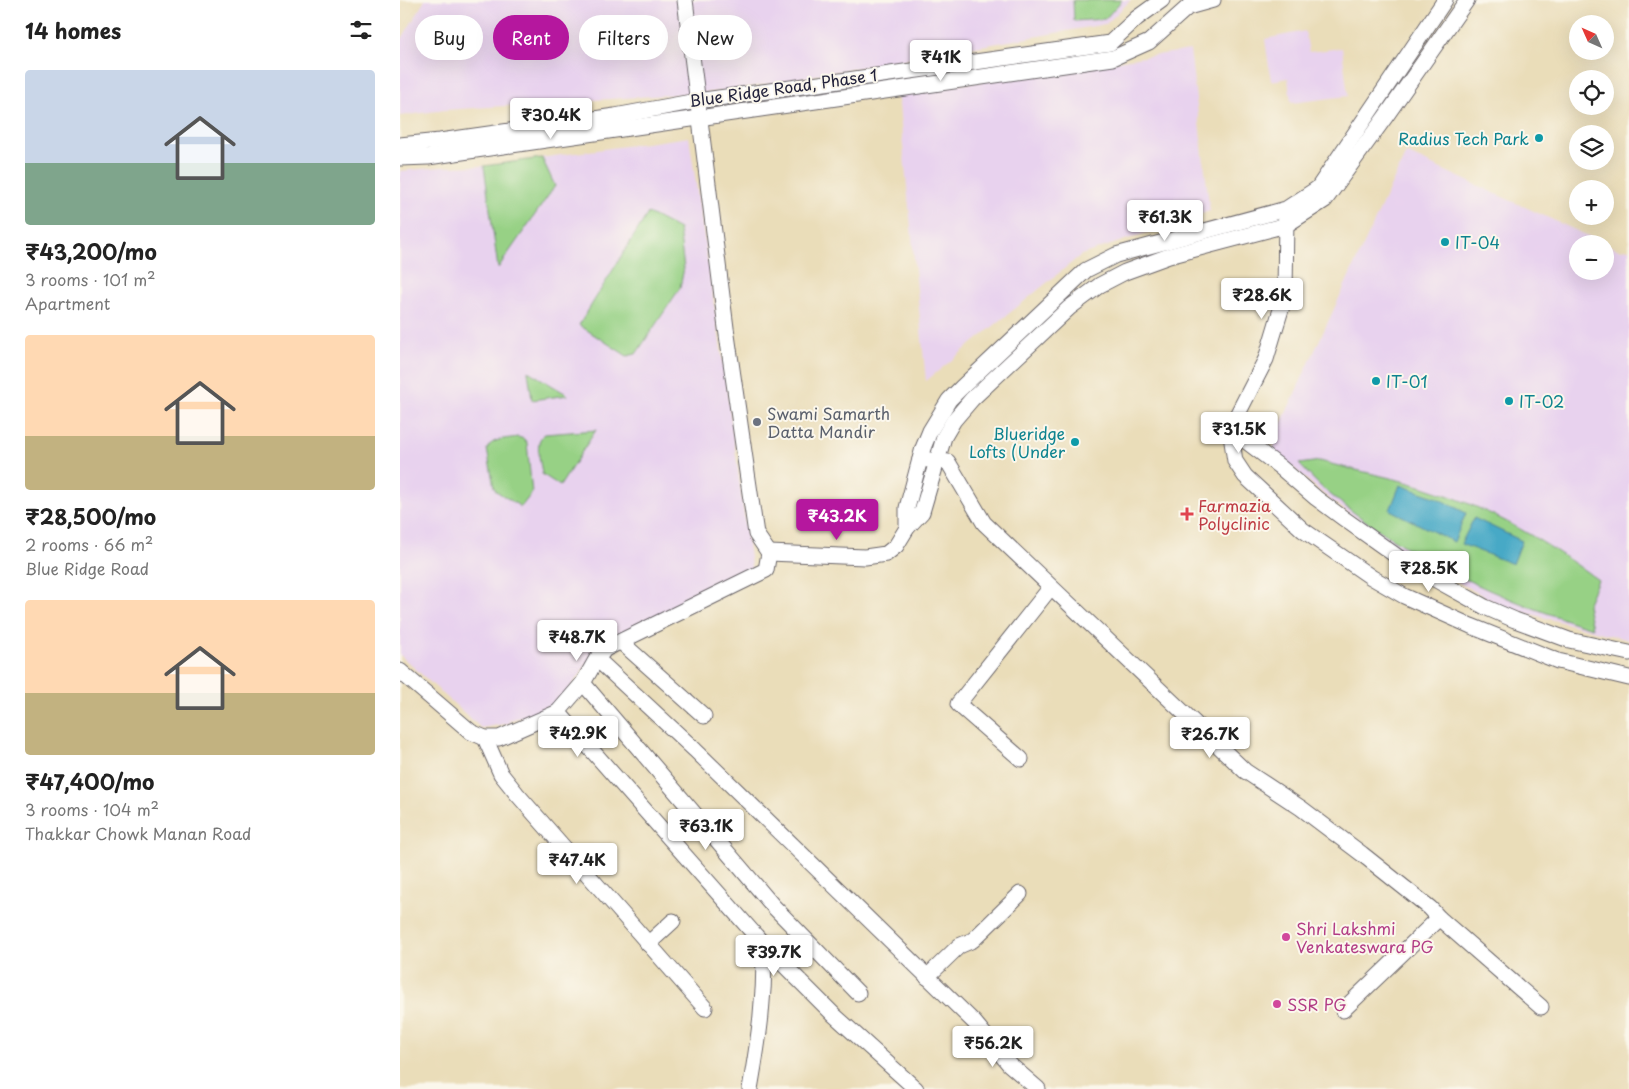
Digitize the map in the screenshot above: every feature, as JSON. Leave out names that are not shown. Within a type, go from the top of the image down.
[{"type":"street","points":[[400,671],[471,732],[484,738],[499,738],[558,712],[583,682],[605,649],[766,570],[769,553],[756,534],[738,398],[726,328],[685,0]]},
{"type":"street","name":"Blue Ridge Road, Phase 1","points":[[400,145],[440,142],[615,116],[697,101],[1110,43],[1137,18],[1162,0]]},
{"type":"street","name":"Blue Ridge Road, Phase 1","points":[[400,158],[428,157],[1114,58],[1149,42],[1188,7],[1213,0]]},
{"type":"street","points":[[908,528],[907,508],[920,459],[930,431],[949,400],[1086,270],[1116,255],[1286,208],[1318,188],[1445,0]]},
{"type":"street","points":[[769,553],[865,557],[886,554],[896,546],[922,512],[944,437],[961,410],[1069,308],[1100,284],[1125,272],[1169,256],[1286,225],[1324,200],[1386,116],[1467,0]]},
{"type":"street","points":[[1286,208],[1285,296],[1266,359],[1230,429],[1235,461],[1245,476],[1303,530],[1371,577],[1404,596],[1471,626],[1549,657],[1629,678]]},
{"type":"street","points":[[1230,429],[1343,518],[1405,562],[1438,581],[1485,607],[1568,640],[1629,653]]},
{"type":"street","points":[[920,459],[948,462],[984,523],[1245,771],[1301,808],[1347,842],[1430,908],[1541,1007]]},
{"type":"street","points":[[1021,759],[958,704],[1051,587]]},
{"type":"street","points":[[621,642],[704,716]]},
{"type":"street","points":[[597,659],[695,750],[927,976],[974,1022],[1009,1064],[1038,1089]]},
{"type":"street","points":[[583,682],[774,908],[858,992]]},
{"type":"street","points":[[558,712],[764,945],[834,1015],[916,1089]]},
{"type":"street","points":[[484,738],[501,774],[706,1008]]},
{"type":"street","points":[[927,976],[960,946],[974,940],[1020,894]]},
{"type":"street","points":[[1343,1010],[1439,918]]},
{"type":"street","points":[[648,944],[673,920]]},
{"type":"street","points":[[750,1089],[761,1029],[765,982],[764,945]]},
{"type":"shaded area","points":[[425,0],[1131,0],[1106,24],[727,91],[444,110],[400,116],[400,42],[415,17],[415,60],[483,60],[483,15],[416,15]]},
{"type":"shaded area","points":[[1305,31],[1309,52],[1342,48],[1348,96],[1291,103],[1288,78],[1271,81],[1265,39]]},
{"type":"shaded area","points":[[1190,50],[1210,211],[1081,255],[926,381],[898,94]]},
{"type":"shaded area","points":[[689,137],[752,573],[597,649],[556,709],[509,720],[510,723],[481,728],[400,655],[400,171],[484,166]]},
{"type":"shaded area","points":[[1406,153],[1586,235],[1569,235],[1569,280],[1614,280],[1614,248],[1619,250],[1629,249],[1629,640],[1504,607],[1413,558],[1329,499],[1273,450],[1279,428]]},
{"type":"green space","points":[[1073,0],[1122,0],[1105,19],[1074,21]]},
{"type":"green space","points":[[542,158],[555,186],[498,268],[484,166]]},
{"type":"green space","points":[[648,213],[679,229],[684,268],[680,288],[636,354],[627,356],[579,325]]},
{"type":"green space","points":[[528,371],[568,395],[532,400]]},
{"type":"green space","points":[[596,430],[560,486],[542,474],[539,458],[539,442],[541,437],[545,434]]},
{"type":"green space","points":[[518,437],[524,439],[527,443],[532,493],[521,507],[496,491],[487,449],[489,445],[496,441]]},
{"type":"green space","points":[[1320,461],[1438,492],[1481,509],[1522,530],[1598,580],[1587,605],[1592,628],[1486,589],[1419,555],[1356,514],[1326,491],[1299,464]]},
{"type":"water","points":[[1400,485],[1437,498],[1466,513],[1454,542],[1390,510]]},
{"type":"water","points":[[1474,518],[1522,541],[1513,564],[1461,544]]},
{"type":"place","name":"Radius Tech Park","points":[[1539,138]]},
{"type":"place","name":"IT-04","points":[[1445,242]]},
{"type":"place","name":"IT-01","points":[[1376,381]]},
{"type":"place","name":"IT-02","points":[[1509,401]]},
{"type":"place","name":"Swami Samarth Datta Mandir","points":[[757,422]]},
{"type":"place","name":"Blueridge Lofts (Under","points":[[1075,442]]},
{"type":"place","name":"Farmazia Polyclinic","points":[[1187,514]]},
{"type":"place","name":"Shri Lakshmi Venkateswara PG","points":[[1286,937]]},
{"type":"place","name":"SSR PG","points":[[1277,1004]]}]
